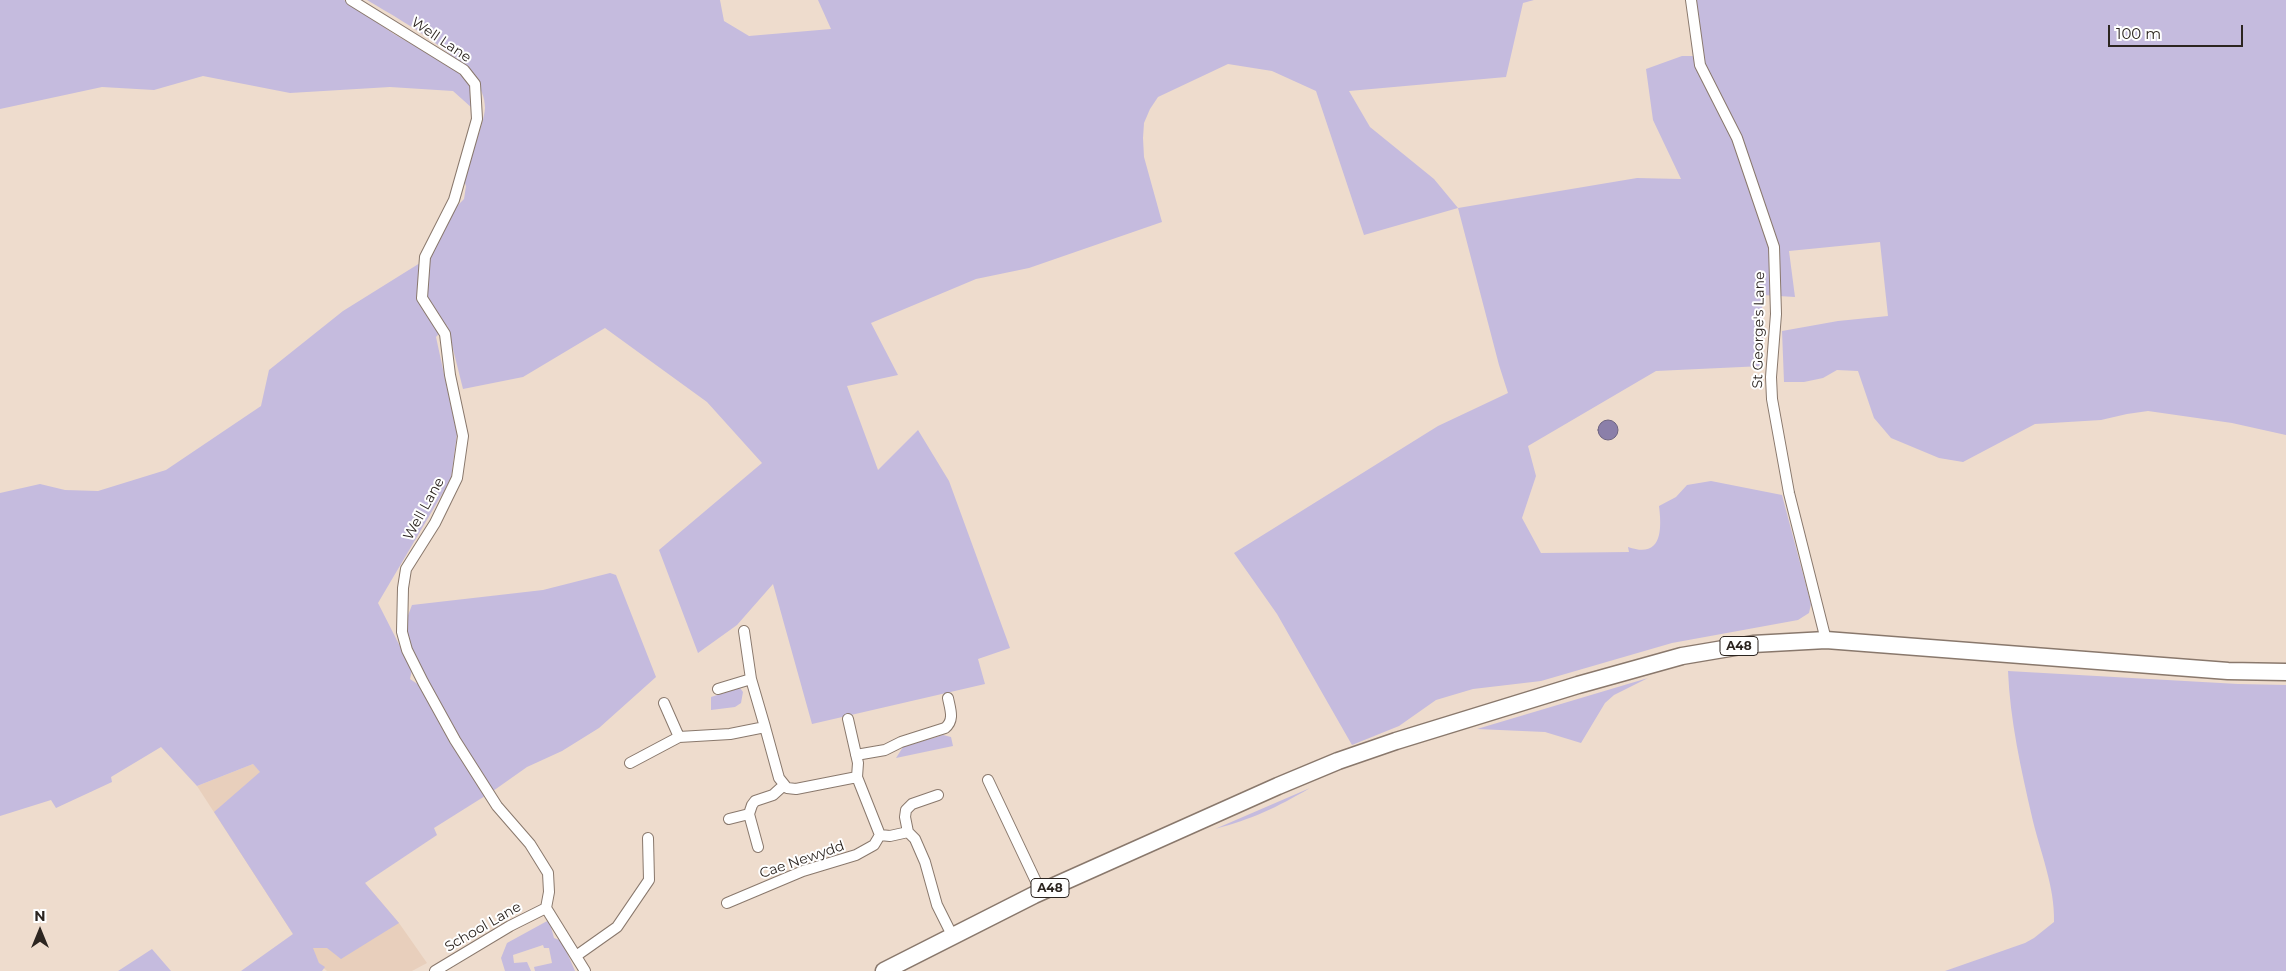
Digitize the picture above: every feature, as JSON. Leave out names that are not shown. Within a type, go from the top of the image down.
[{"type":"main road","name":"A48","points":[[884,971],[952,935],[1041,892],[1278,786],[1396,741],[1664,660],[1745,645],[1826,640],[2228,671],[2286,672]]},
{"type":"street","name":"Well Lane","points":[[351,0],[464,70],[475,84],[477,120],[454,200],[425,256],[422,298],[445,334],[450,375],[463,436],[457,478],[435,523],[406,570],[402,588],[402,632],[407,650],[455,740],[497,806],[530,844],[548,874],[549,892],[546,908]]},
{"type":"street","name":"St George's Lane","points":[[1691,0],[1700,65],[1736,138],[1774,247],[1775,323],[1771,378],[1772,399],[1789,493],[1826,640]]},
{"type":"street","points":[[744,632],[751,679],[778,778],[784,785],[791,789],[796,789],[857,777]]},
{"type":"street","points":[[718,689],[751,679]]},
{"type":"street","points":[[856,755],[885,750],[900,742],[945,728],[950,724],[952,718],[948,698]]},
{"type":"street","points":[[664,702],[679,737]]},
{"type":"street","points":[[848,719],[856,755],[857,777],[880,835],[890,836],[908,832]]},
{"type":"street","points":[[630,763],[679,737],[730,734],[765,727]]},
{"type":"street","points":[[988,780],[1041,892]]},
{"type":"street","points":[[729,819],[749,814],[755,801],[770,797],[784,785]]},
{"type":"street","points":[[938,795],[909,807],[905,813],[908,832],[915,839],[925,862],[937,905],[952,935]]},
{"type":"street","name":"Cae Newydd","points":[[749,814],[758,847]]},
{"type":"street","name":"Cae Newydd","points":[[727,903],[804,871],[856,856],[870,849],[880,835]]},
{"type":"street","points":[[576,956],[617,927],[649,880],[648,838]]},
{"type":"street","points":[[546,908],[585,971]]},
{"type":"street","name":"School Lane","points":[[438,970],[510,926],[546,908]]},
{"type":"shaded area","points":[[0,0],[344,0],[394,34],[459,71],[470,83],[472,108],[453,91],[390,87],[290,93],[203,76],[154,90],[102,87],[0,109]]},
{"type":"shaded area","points":[[367,0],[720,0],[724,21],[749,36],[831,29],[818,0],[1534,0],[1523,3],[1506,77],[1349,91],[1370,127],[1434,179],[1458,208],[1364,235],[1316,91],[1272,71],[1228,64],[1158,97],[1144,123],[1144,157],[1162,222],[1029,268],[976,279],[871,323],[898,375],[847,386],[878,470],[918,430],[949,481],[1010,648],[978,659],[985,684],[812,724],[773,584],[737,625],[698,653],[659,550],[762,463],[707,402],[605,328],[523,377],[463,389],[447,325],[436,337],[457,434],[451,479],[378,603],[412,670],[410,679],[419,685],[485,796],[434,828],[437,835],[365,883],[399,923],[341,959],[327,948],[313,948],[319,963],[325,967],[322,971],[241,971],[293,934],[214,812],[260,772],[253,764],[197,786],[161,747],[111,777],[112,782],[56,808],[51,800],[0,816],[0,493],[40,484],[65,490],[98,491],[166,470],[261,406],[269,370],[343,311],[420,263],[451,212],[464,199],[466,186],[463,178],[484,115],[485,108],[482,92],[472,76],[439,46],[400,19]]},
{"type":"shaded area","points":[[1686,0],[2286,0],[2286,435],[2232,423],[2148,411],[2101,420],[2035,424],[1963,462],[1939,458],[1891,438],[1874,418],[1858,371],[1837,370],[1823,378],[1804,382],[1784,382],[1782,331],[1838,321],[1888,316],[1880,242],[1789,251],[1795,297],[1762,295],[1763,366],[1656,371],[1528,446],[1536,476],[1522,518],[1541,553],[1629,552],[1628,547],[1639,550],[1654,546],[1659,533],[1659,506],[1676,497],[1687,485],[1711,481],[1782,495],[1811,604],[1809,613],[1798,620],[1672,643],[1541,681],[1473,689],[1436,700],[1399,726],[1352,745],[1277,614],[1234,553],[1438,426],[1508,393],[1458,208],[1637,178],[1681,179],[1653,120],[1646,69],[1682,56],[1693,56]]},
{"type":"shaded area","points":[[1608,420],[1615,423],[1618,430],[1615,437],[1608,440],[1601,437],[1598,430],[1601,423]]},
{"type":"shaded area","points":[[610,573],[616,575],[656,677],[599,728],[562,751],[527,767],[493,791],[414,662],[407,640],[407,618],[412,605],[543,590]]},
{"type":"shaded area","points":[[2008,671],[2286,685],[2286,971],[1945,971],[2025,943],[2054,922],[2050,882],[2032,817],[2017,744],[2011,708]]},
{"type":"shaded area","points":[[1648,678],[1614,695],[1605,703],[1581,743],[1545,732],[1477,729]]},
{"type":"shaded area","points":[[740,688],[743,692],[741,703],[735,707],[711,710],[711,697]]},
{"type":"shaded area","points":[[943,735],[951,737],[953,746],[896,758],[903,747]]},
{"type":"shaded area","points":[[253,764],[365,883],[399,923],[427,963],[412,971],[327,971],[319,964],[316,957],[293,934],[197,786]]},
{"type":"shaded area","points":[[1310,788],[1264,812],[1215,829]]},
{"type":"shaded area","points":[[549,920],[554,938],[562,941],[575,971],[535,971],[534,967],[552,963],[549,948],[544,948],[543,945],[513,955],[514,963],[527,962],[531,971],[505,971],[501,958],[507,943]]},
{"type":"shaded area","points":[[152,949],[171,971],[118,971]]}]
